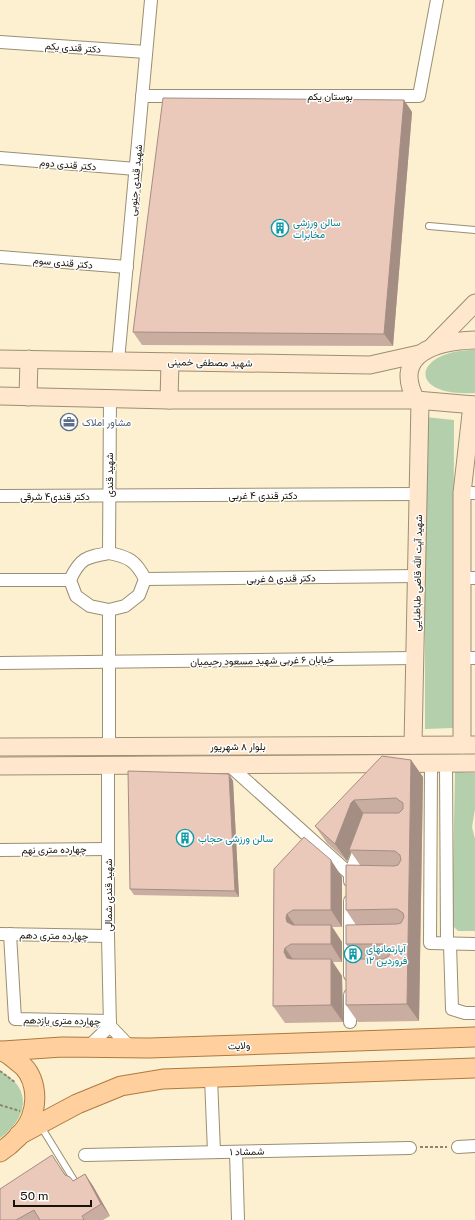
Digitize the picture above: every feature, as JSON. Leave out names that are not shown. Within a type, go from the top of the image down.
[{"type":"main road","name":"ولایت","points":[[1,1051],[475,1037]]},
{"type":"main road","points":[[0,1152],[19,1126],[31,1120],[36,1101],[33,1082],[23,1065],[1,1051]]},
{"type":"main road","points":[[19,1126],[39,1124],[77,1104],[122,1086],[163,1079],[475,1068]]},
{"type":"street","name":"شهید قندی جنوبی","points":[[118,361],[151,0]]},
{"type":"street","name":"بوستان یکم","points":[[142,96],[420,96],[437,0]]},
{"type":"street","name":"دکتر قندی یکم","points":[[0,42],[146,52]]},
{"type":"street","name":"دکتر قندی دوم","points":[[0,158],[136,169]]},
{"type":"street","name":"دکتر قندی سوم","points":[[0,257],[127,267]]},
{"type":"street","points":[[418,401],[410,388],[409,375],[411,364],[475,303]]},
{"type":"street","name":"شهید مصطفی خمینی","points":[[0,359],[370,365],[454,341],[475,340]]},
{"type":"street","points":[[28,397],[29,360]]},
{"type":"street","points":[[169,400],[170,362]]},
{"type":"street","points":[[0,396],[169,400],[418,401],[473,405],[468,493],[468,658],[466,741]]},
{"type":"street","name":"شهید قندی","points":[[109,553],[110,398]]},
{"type":"street","name":"شهید آیت الله قاضی طباطبایی","points":[[413,739],[418,576],[418,401]]},
{"type":"street","name":"دکتر قندی ۴ غربی","points":[[109,496],[418,494]]},
{"type":"street","name":"دکتر قندی۴ شرقی","points":[[0,496],[109,496]]},
{"type":"street","points":[[109,553],[124,556],[138,565],[145,580],[139,595],[125,606],[109,610],[90,606],[76,596],[70,580],[77,566],[81,562],[91,556],[109,553]]},
{"type":"street","name":"دکتر قندی ۵ غربی","points":[[145,580],[418,576]]},
{"type":"street","points":[[0,580],[70,580]]},
{"type":"street","points":[[109,610],[109,747]]},
{"type":"street","name":"خیابان ۶ غربی شهید مسعود رحیمیان","points":[[0,663],[415,658]]},
{"type":"street","name":"بلوار ۸ شهریور","points":[[0,747],[296,746],[413,739],[466,741]]},
{"type":"street","points":[[296,746],[296,764]]},
{"type":"street","points":[[48,747],[48,766]]},
{"type":"street","name":"بلوار ۸ شهریور","points":[[0,766],[475,763]]},
{"type":"street","points":[[439,764],[430,943],[475,944]]},
{"type":"street","points":[[439,764],[452,1009],[464,1013],[475,1013]]},
{"type":"street","name":"شهید قندی شمالی","points":[[108,765],[108,936],[110,1023]]},
{"type":"street","points":[[229,765],[350,874],[371,875]]},
{"type":"street","points":[[350,1022],[350,874],[367,831]]},
{"type":"street","name":"چهارده متری نهم","points":[[0,850],[108,849]]},
{"type":"street","name":"چهارده متری دهم","points":[[5,934],[108,936]]},
{"type":"street","name":"چهارده متری یازدهم","points":[[5,934],[15,1019],[110,1023]]},
{"type":"street","points":[[335,935],[365,934]]},
{"type":"street","points":[[334,969],[365,969]]},
{"type":"street","points":[[87,1048],[110,1023],[131,1048]]},
{"type":"street","points":[[211,1078],[214,1152]]},
{"type":"street","points":[[458,1146],[475,1146]]},
{"type":"street","name":"شمشاد ۱","points":[[85,1155],[410,1148]]},
{"type":"street","points":[[236,1152],[238,1220]]},
{"type":"lane","points":[[429,226],[475,230]]},
{"type":"lane","points":[[39,1124],[77,1184]]},
{"type":"path","points":[[0,1071],[14,1079],[19,1087]]},
{"type":"path","points":[[0,1104],[5,1108],[22,1111],[19,1126]]},
{"type":"path","points":[[410,1148],[458,1146]]},
{"type":"green space","points":[[475,350],[475,393],[452,392],[437,388],[428,381],[426,373],[429,365],[439,357],[454,352]]},
{"type":"green space","points":[[425,417],[454,420],[453,728],[425,729]]},
{"type":"green space","points":[[455,772],[475,773],[475,809],[472,827],[475,839],[475,931],[458,931],[452,925]]},
{"type":"green space","points":[[0,1071],[11,1078],[18,1086],[22,1094],[23,1103],[21,1112],[16,1121],[0,1138]]},
{"type":"building","name":"سالن ورزشی مخابرات","points":[[163,98],[404,100],[384,334],[133,332]]},
{"type":"building","points":[[382,756],[411,760],[407,1004],[346,1005],[346,959],[383,959],[389,956],[390,952],[387,946],[383,944],[346,944],[346,925],[397,924],[401,923],[404,917],[403,913],[397,909],[346,910],[346,865],[394,866],[398,865],[401,860],[400,855],[395,851],[349,850],[363,813],[399,813],[403,809],[403,803],[396,798],[354,800],[351,803],[335,844],[315,826]]},
{"type":"building","name":"سالن ورزشی حجاب","points":[[128,771],[229,774],[235,891],[130,889]]},
{"type":"building","points":[[304,837],[331,860],[331,910],[293,910],[287,914],[287,922],[293,925],[331,925],[331,944],[291,944],[285,948],[284,952],[287,958],[291,959],[331,959],[331,1005],[273,1006],[274,869]]},
{"type":"building","points":[[52,1155],[65,1175],[70,1177],[73,1181],[85,1174],[101,1204],[82,1216],[84,1220],[40,1220],[34,1210],[16,1220],[0,1220],[0,1189]]},
{"type":"place","name":"سالن ورزشی مخابرات","points":[[280,228]]},
{"type":"place","name":"مشاور املاک","points":[[69,422]]},
{"type":"place","name":"سالن ورزشی حجاب","points":[[185,838]]},
{"type":"place","name":"آپارتمانهای ۱۲ فروردین","points":[[353,954]]}]
